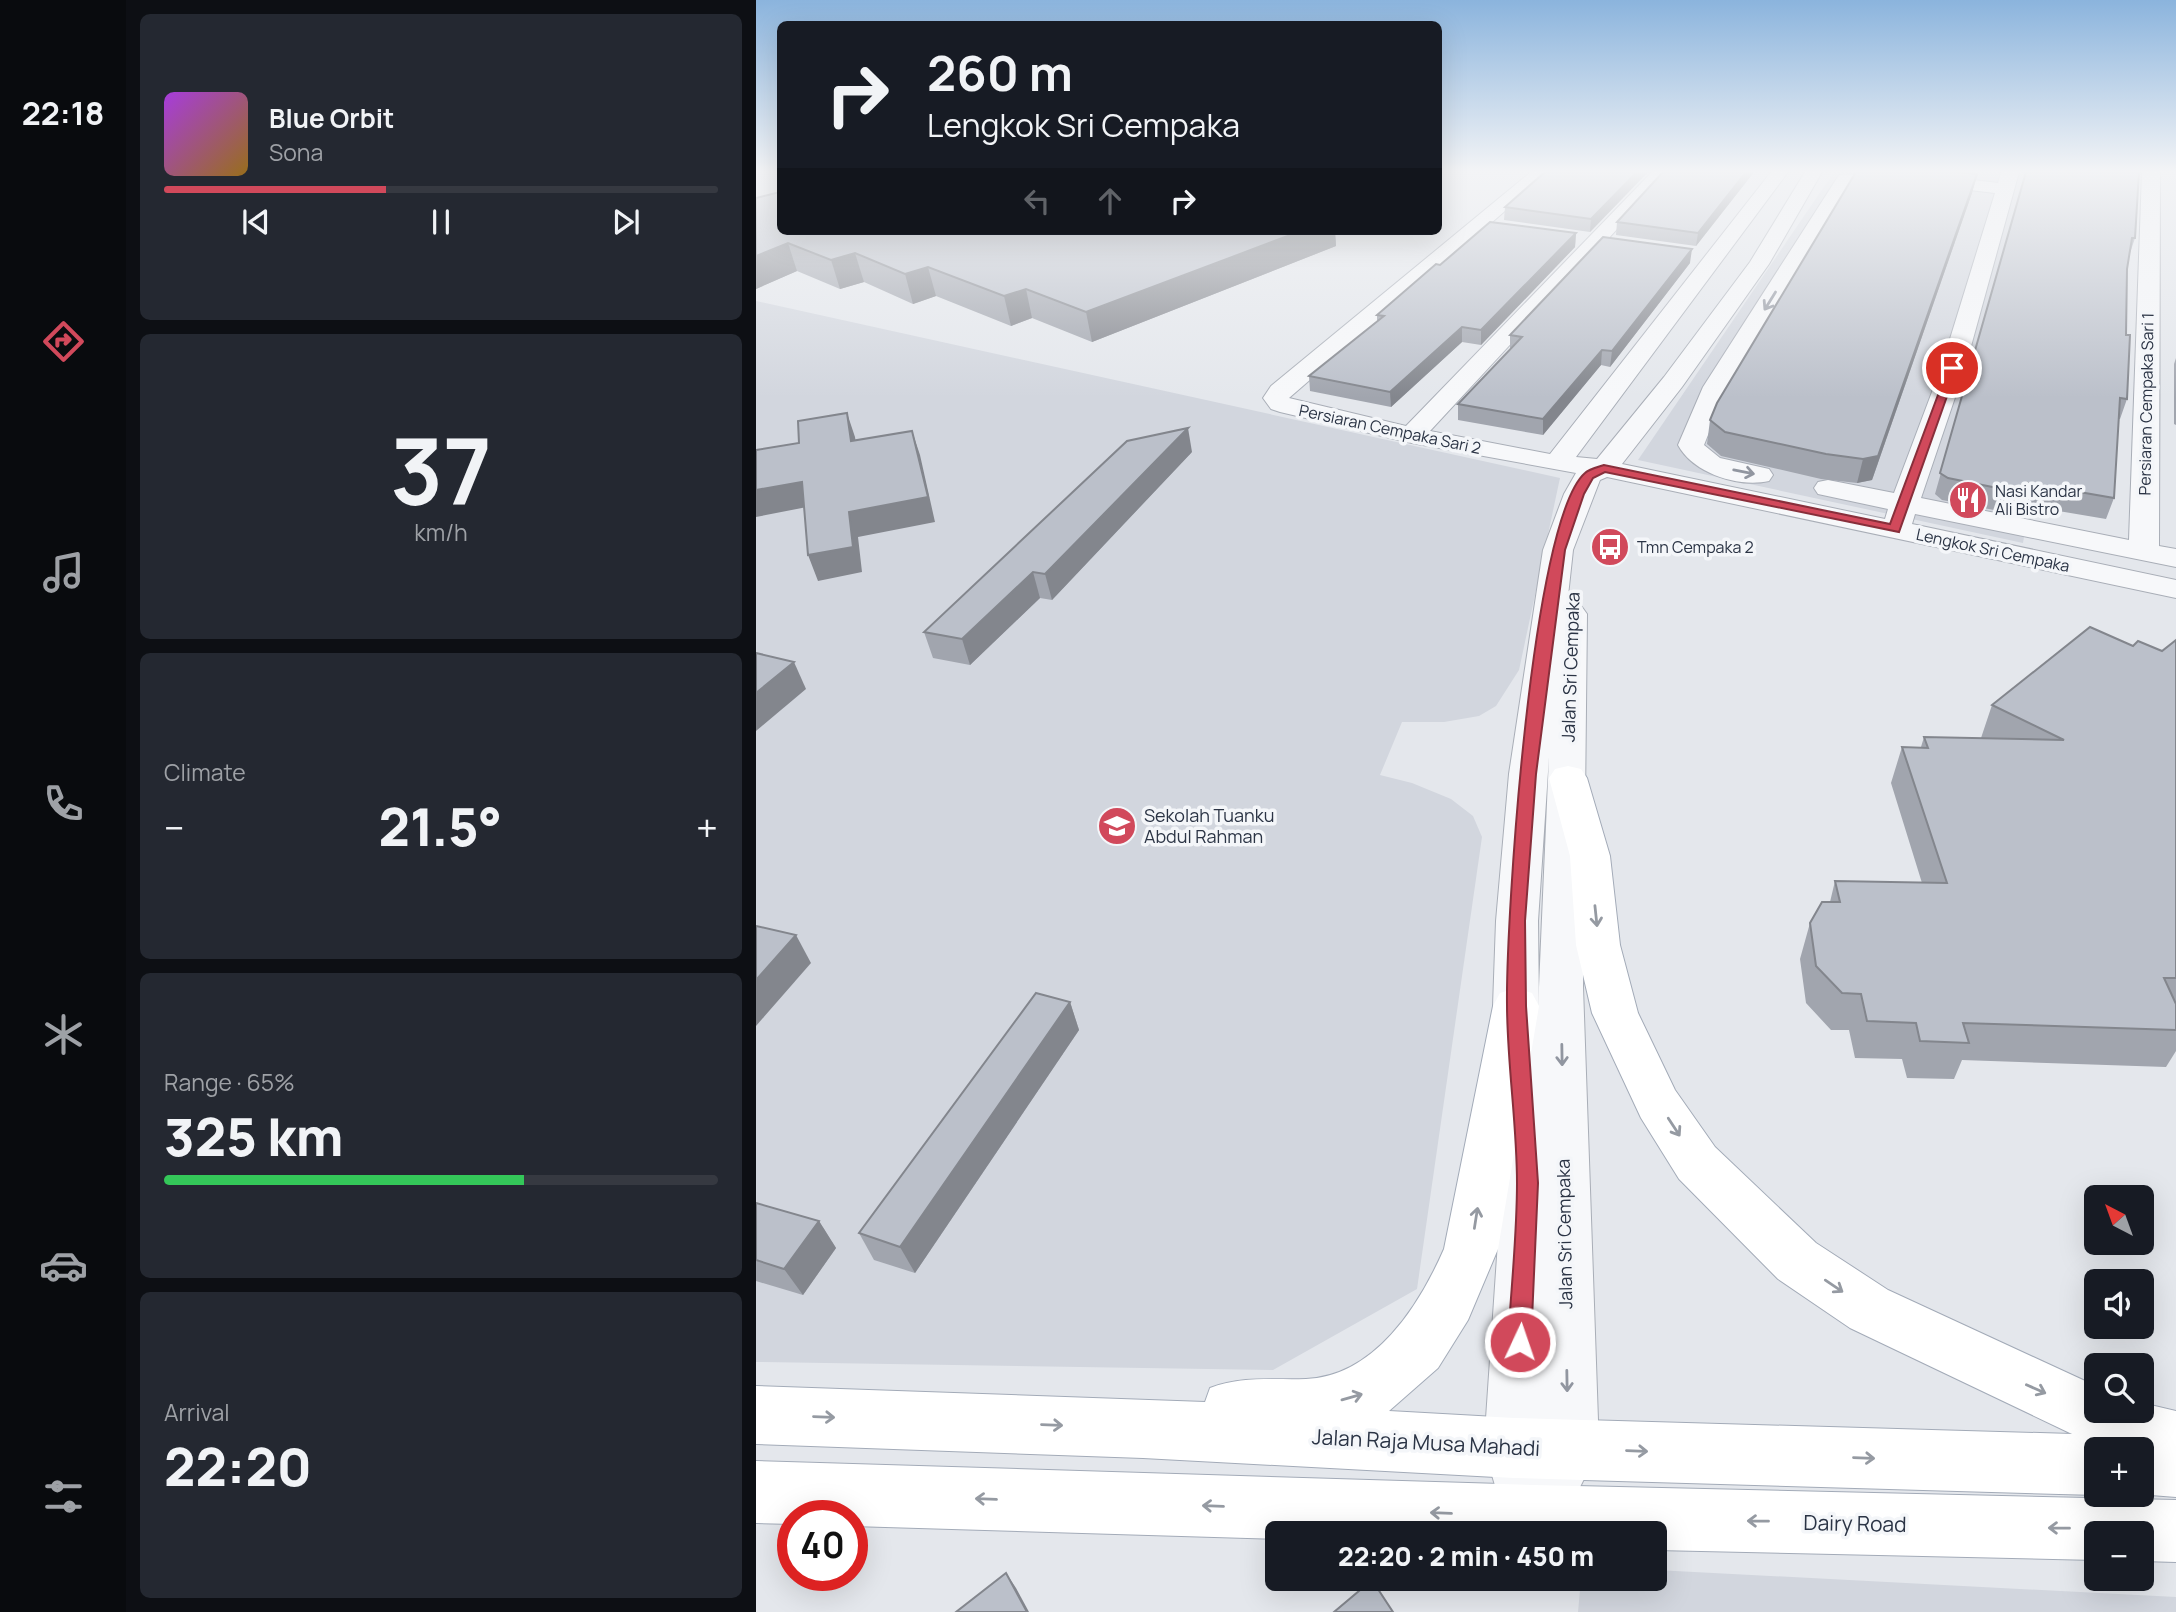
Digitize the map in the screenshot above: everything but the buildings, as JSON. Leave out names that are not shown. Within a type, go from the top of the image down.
[{"type":"main road","points":[[1568,778],[1590,856],[1598,945],[1615,1013],[1658,1104],[1697,1163],[1797,1261],[1869,1309],[2005,1375],[2130,1430],[2176,1441]]},
{"type":"main road","points":[[1143,1428],[1177,1409],[1310,1408],[1366,1393],[1418,1348],[1449,1301],[1471,1249],[1516,1006]]},
{"type":"main road","name":"Jalan Raja Musa Mahadi","points":[[756,1415],[1143,1428],[1542,1449],[2084,1465]]},
{"type":"main road","points":[[2154,1467],[2176,1468]]},
{"type":"main road","points":[[756,1492],[1534,1516]]},
{"type":"main road","name":"Dairy Road","points":[[1534,1516],[2176,1531]]},
{"type":"street","name":"Persiaran Cempaka Sari 2","points":[[1451,247],[1280,391],[1276,398],[1280,404],[1412,435],[1557,463],[1604,468]]},
{"type":"street","points":[[1412,435],[1591,247]]},
{"type":"street","points":[[1557,463],[1725,247]]},
{"type":"street","name":"Jalan Sri Cempaka","points":[[1542,1449],[1516,1006],[1517,921],[1528,774],[1558,550],[1578,494],[1589,475],[1604,468],[1673,382],[1770,247]]},
{"type":"street","points":[[1804,247],[1715,387],[1691,445],[1695,453],[1706,462],[1724,468],[1795,482],[1900,516],[2144,551],[2176,558]]},
{"type":"street","points":[[1900,516],[1952,368],[1988,247]]},
{"type":"street","name":"Persiaran Cempaka Sari 1","points":[[2144,551],[2150,247]]},
{"type":"street","points":[[1691,255],[1759,264]]},
{"type":"street","points":[[1673,382],[1715,387]]},
{"type":"street","name":"Jalan Sri Cempaka","points":[[1534,1516],[1542,1449],[1561,987],[1570,616],[1581,544],[1593,505],[1607,476],[1604,468]]},
{"type":"street","name":"Lengkok Sri Cempaka","points":[[1604,468],[1900,516],[2176,589]]},
{"type":"shaded area","points":[[1783,247],[2072,247],[2023,543],[1638,460]]},
{"type":"shaded area","name":"Sekolah Tuanku Abdul Rahman","points":[[756,301],[1560,478],[1519,670],[1496,706],[1479,716],[1444,722],[1402,722],[1380,775],[1412,783],[1451,799],[1473,816],[1482,837],[1417,1289],[1273,1370],[756,1362]]},
{"type":"shaded area","points":[[1667,1571],[2176,1597],[2176,1612],[1578,1612],[1580,1591],[1667,1591]]},
{"type":"place","name":"Nasi Kandar Ali Bistro","points":[[1968,500]]},
{"type":"place","name":"Tmn Cempaka 2","points":[[1610,547]]},
{"type":"place","name":"Sekolah Tuanku Abdul Rahman","points":[[1117,826]]},
{"type":"route","points":[[1520,1342],[1527,1183],[1516,1006],[1517,921],[1528,774],[1548,611],[1558,550],[1578,494],[1589,475],[1604,468],[1895,529],[1952,368]]}]
